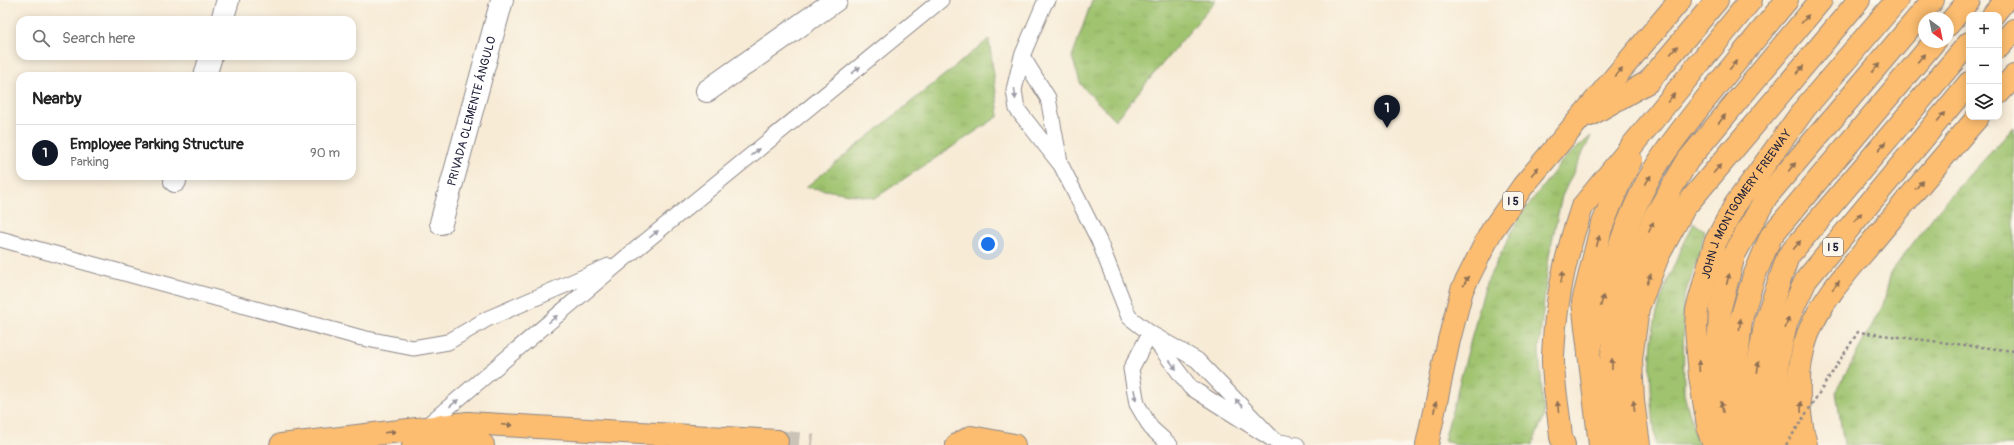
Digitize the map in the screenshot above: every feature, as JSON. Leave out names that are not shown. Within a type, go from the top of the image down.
[{"type":"highway","name":"I 5","points":[[1427,445],[1449,340],[1462,290],[1491,232],[1523,186],[1680,0]]},
{"type":"highway","name":"I 5","points":[[1577,122],[1648,82],[1716,0]]},
{"type":"highway","points":[[1564,445],[1561,437],[1553,356],[1560,283],[1570,241],[1582,207],[1751,0]]},
{"type":"highway","points":[[1589,353],[1607,282],[1621,238],[1643,188],[1668,146],[1741,54],[1787,0]]},
{"type":"highway","points":[[1618,445],[1612,405],[1612,354],[1619,314],[1632,269],[1656,216],[1688,160],[1821,0]]},
{"type":"highway","points":[[1639,445],[1633,401],[1631,358],[1638,308],[1658,256],[1684,208],[1859,0]]},
{"type":"highway","name":"JOHN J. MONTGOMERY FREEWAY","points":[[1714,445],[1709,432],[1700,376],[1696,328],[1697,310],[1715,243],[1735,205],[1805,108],[1897,0]]},
{"type":"highway","points":[[1730,445],[1717,386],[1720,308],[1734,255],[1767,196],[1933,0]]},
{"type":"highway","points":[[1954,18],[1969,0]]},
{"type":"highway","points":[[1995,12],[2005,0]]},
{"type":"highway","points":[[2002,44],[2014,30]]},
{"type":"highway","points":[[1753,445],[1747,431],[1736,372],[1741,319],[1753,279],[1771,236],[1929,48]]},
{"type":"highway","name":"I 5","points":[[1775,445],[1758,402],[1757,372],[1766,320],[1788,256],[1966,48]]},
{"type":"highway","points":[[2002,90],[2014,76]]},
{"type":"highway","name":"I 5","points":[[1785,445],[1777,395],[1778,361],[1786,323],[1806,280],[1968,84]]},
{"type":"highway","name":"I 5","points":[[1806,445],[1802,427],[1800,373],[1808,335],[1828,295],[1975,120]]},
{"type":"highway","points":[[1600,445],[1584,302],[1601,228],[1619,184],[1650,123]]},
{"type":"highway","points":[[281,445],[418,436],[468,423],[777,441]]},
{"type":"highway","points":[[418,436],[445,442],[483,445]]},
{"type":"highway","points":[[957,445],[971,437],[1014,445]]},
{"type":"street","points":[[223,16],[228,0]]},
{"type":"street","name":"PRIVADA CLEMENTE ÁNGULO","points":[[441,223],[502,0]]},
{"type":"street","points":[[707,91],[834,0]]},
{"type":"street","points":[[207,72],[210,60]]},
{"type":"lane","points":[[418,436],[624,259],[941,0]]},
{"type":"lane","points":[[1048,0],[1045,2],[1022,56],[1014,90],[1017,109],[1061,165],[1099,241],[1129,316],[1150,333],[1197,360],[1275,441]]},
{"type":"lane","points":[[1022,56],[1048,98],[1061,165]]},
{"type":"lane","points":[[0,239],[362,338],[414,348],[448,342],[487,319],[624,259]]},
{"type":"lane","points":[[1150,333],[1190,387],[1275,441],[1297,445]]},
{"type":"lane","points":[[1150,333],[1131,369],[1132,376],[1137,404],[1151,428],[1170,445]]},
{"type":"path","points":[[1785,445],[1858,332],[2014,351]]},
{"type":"green space","points":[[1092,0],[1216,0],[1115,120],[1081,85],[1072,57]]},
{"type":"green space","points":[[989,39],[999,116],[875,198],[806,187]]},
{"type":"green space","points":[[2014,127],[2014,445],[1844,445],[1836,391],[1883,305],[1891,272],[1939,209]]},
{"type":"green space","points":[[1591,136],[1562,196],[1549,255],[1539,349],[1544,417],[1532,445],[1457,445],[1444,441],[1486,283],[1520,216],[1562,161]]},
{"type":"green space","points":[[1694,223],[1704,230],[1702,246],[1683,300],[1684,394],[1698,445],[1656,445],[1651,370],[1654,326],[1666,286]]},
{"type":"tunnel","points":[[777,441],[813,445]]},
{"type":"place","name":"Employee Parking Structure","points":[[1387,128]]}]
